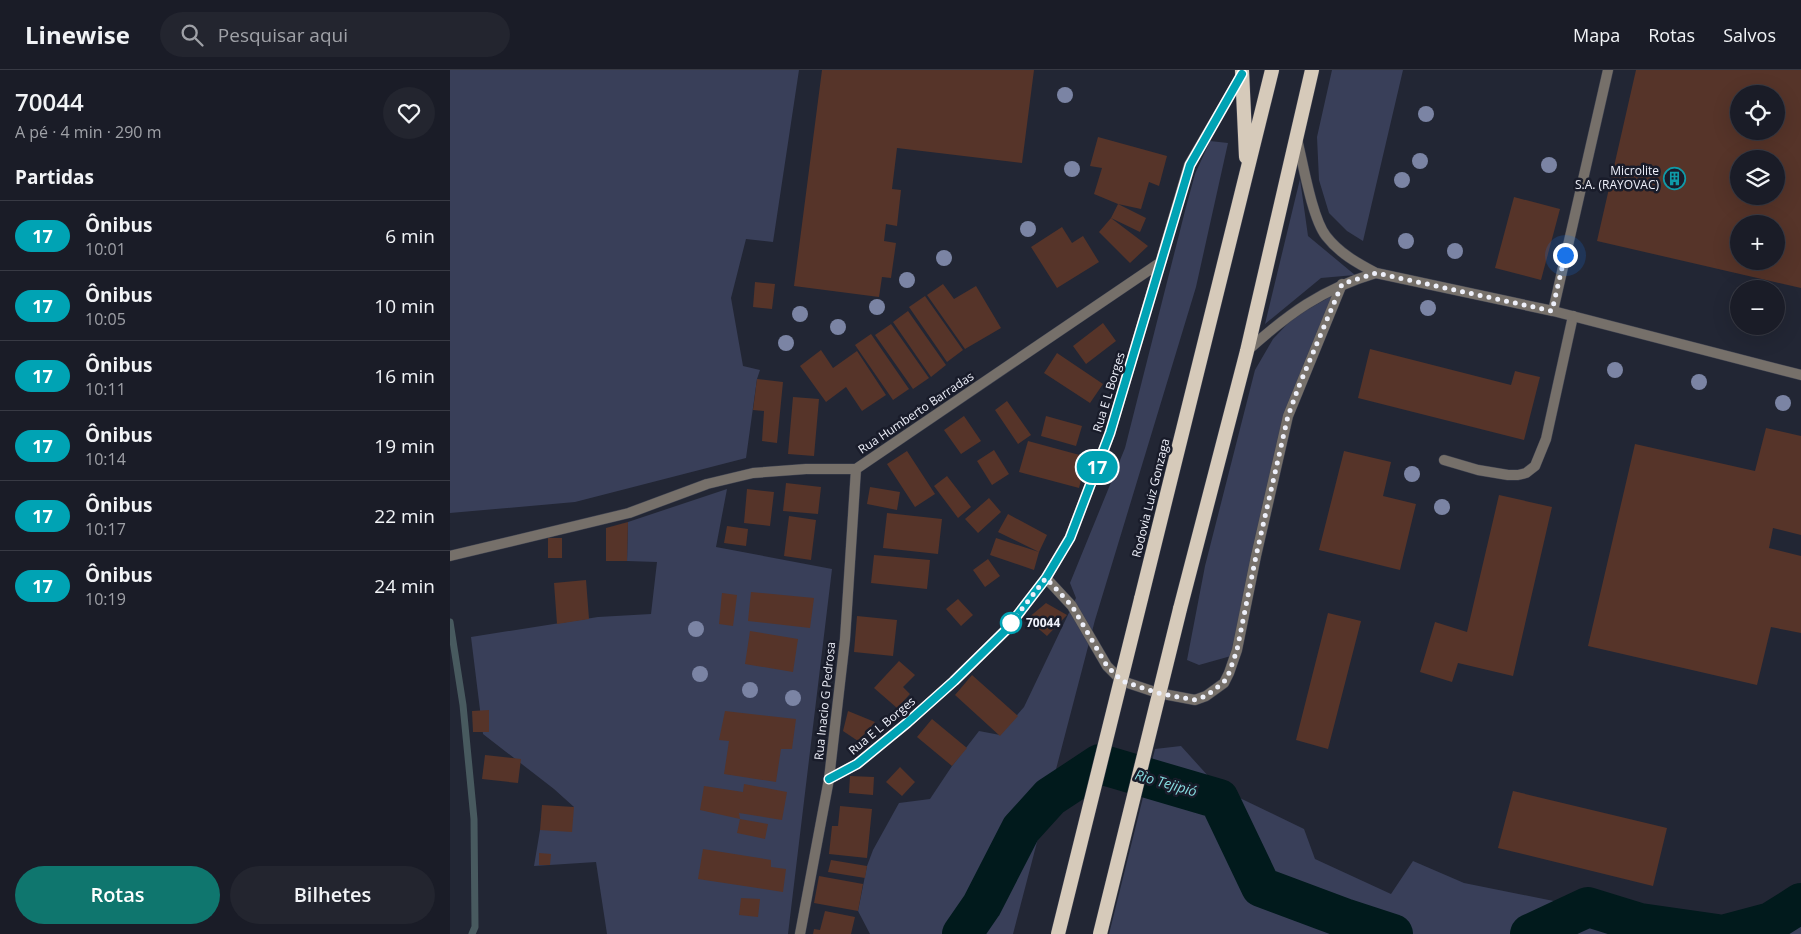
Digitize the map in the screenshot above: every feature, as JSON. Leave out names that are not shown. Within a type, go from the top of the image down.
[{"type":"highway","name":"Rodovia Luiz Gonzaga","points":[[1058,934],[1272,70]]},
{"type":"highway","points":[[1100,934],[1180,609],[1248,351],[1312,70]]},
{"type":"highway","points":[[1242,72],[1247,173]]},
{"type":"street","points":[[1552,311],[1608,70]]},
{"type":"street","name":"Rua E L Borges","points":[[829,779],[857,764],[907,723],[954,681],[1006,630],[1046,578],[1070,538],[1110,433],[1190,165],[1242,72]]},
{"type":"street","points":[[1297,139],[1316,213],[1325,234],[1339,250],[1356,263],[1376,273],[1573,316],[1801,375]]},
{"type":"street","name":"Rua Humberto Barradas","points":[[450,556],[629,514],[707,484],[753,473],[806,468],[856,469],[1161,262]]},
{"type":"street","points":[[1248,351],[1279,322],[1304,305],[1342,284],[1376,273]]},
{"type":"street","points":[[1046,578],[1072,606],[1107,666],[1122,681],[1158,693],[1194,700],[1206,696],[1224,682],[1237,650],[1254,564],[1288,416],[1342,284]]},
{"type":"street","points":[[1444,460],[1478,470],[1518,476],[1535,466],[1548,429],[1573,316]]},
{"type":"street","name":"Rua Inacio G Pedrosa","points":[[800,934],[829,779],[845,639],[856,469]]},
{"type":"shaded area","points":[[450,70],[799,70],[773,242],[746,239],[731,298],[743,366],[760,370],[757,379],[746,458],[575,502],[450,513]]},
{"type":"shaded area","points":[[1332,70],[1403,70],[1363,241],[1347,231],[1329,213],[1319,180],[1317,137]]},
{"type":"shaded area","points":[[1210,141],[1228,143],[1196,287],[1095,620],[1013,934],[870,934],[858,911],[867,866],[873,850],[899,803],[930,799],[979,731],[1000,735],[1024,707],[1076,598],[1070,583],[1125,448],[1195,174]]},
{"type":"shaded area","points":[[1300,179],[1308,236],[1355,275],[1321,278],[1265,324]]},
{"type":"shaded area","points":[[1335,292],[1298,380],[1231,656],[1199,665],[1187,660],[1205,566],[1255,370],[1273,339],[1294,317]]},
{"type":"shaded area","points":[[727,489],[716,547],[832,569],[788,934],[607,934],[596,862],[534,866],[540,830],[574,807],[554,789],[483,734],[471,637],[598,617],[651,614],[657,562],[627,561],[628,522]]},
{"type":"shaded area","points":[[1181,746],[1219,788],[1304,829],[1315,859],[1391,894],[1413,861],[1464,883],[1717,934],[1109,934],[1155,749]]},
{"type":"shaded area","points":[[1801,903],[1801,934],[1726,934],[1771,922]]},
{"type":"building","points":[[822,70],[1034,70],[1022,163],[897,148],[892,189],[901,190],[897,226],[886,224],[884,241],[896,243],[891,278],[882,277],[879,297],[794,286]]},
{"type":"building","name":"Microlite S.A. (RAYOVAC)","points":[[1636,70],[1801,70],[1801,288],[1785,284],[1785,280],[1766,280],[1597,241]]},
{"type":"building","points":[[1098,137],[1167,156],[1159,186],[1149,182],[1141,209],[1118,204],[1094,194],[1102,168],[1090,166]]},
{"type":"building","points":[[1514,197],[1560,209],[1541,280],[1495,268]]},
{"type":"building","points":[[1118,204],[1146,218],[1140,232],[1111,218]]},
{"type":"building","points":[[1111,218],[1148,246],[1130,263],[1099,232]]},
{"type":"building","points":[[1062,227],[1072,243],[1083,236],[1099,262],[1057,288],[1031,247]]},
{"type":"building","points":[[755,282],[775,284],[772,309],[753,307]]},
{"type":"building","points":[[943,284],[954,299],[976,286],[1001,328],[965,349],[927,295]]},
{"type":"building","points":[[925,296],[963,350],[947,362],[909,307]]},
{"type":"building","points":[[908,311],[946,365],[931,377],[893,322]]},
{"type":"building","points":[[1103,323],[1116,341],[1086,364],[1073,346]]},
{"type":"building","points":[[891,324],[929,378],[913,389],[875,335]]},
{"type":"building","points":[[871,334],[909,389],[893,400],[855,345]]},
{"type":"building","points":[[1370,349],[1511,385],[1515,371],[1540,377],[1524,440],[1358,398]]},
{"type":"building","points":[[821,350],[833,368],[857,351],[886,395],[862,411],[846,387],[826,402],[800,366]]},
{"type":"building","points":[[1057,353],[1103,384],[1090,403],[1044,373]]},
{"type":"building","points":[[757,379],[783,382],[777,443],[762,441],[764,411],[753,410]]},
{"type":"building","points":[[793,397],[819,399],[814,456],[788,454]]},
{"type":"building","points":[[1007,401],[1031,435],[1018,444],[995,410]]},
{"type":"building","points":[[964,416],[981,441],[961,454],[944,430]]},
{"type":"building","points":[[1046,416],[1082,426],[1076,446],[1041,436]]},
{"type":"building","points":[[1766,428],[1801,436],[1801,535],[1773,528],[1769,548],[1801,556],[1801,633],[1771,627],[1757,685],[1588,646],[1635,444],[1755,471]]},
{"type":"building","points":[[1028,441],[1087,457],[1079,488],[1019,472]]},
{"type":"building","points":[[994,450],[1009,474],[992,485],[977,461]]},
{"type":"building","points":[[907,451],[935,494],[915,507],[887,464]]},
{"type":"building","points":[[1344,451],[1391,462],[1383,496],[1416,504],[1400,570],[1319,550]]},
{"type":"building","points":[[947,476],[971,507],[958,518],[934,486]]},
{"type":"building","points":[[786,483],[821,487],[818,514],[783,511]]},
{"type":"building","points":[[870,487],[900,492],[897,510],[867,504]]},
{"type":"building","points":[[747,489],[774,492],[770,526],[744,523]]},
{"type":"building","points":[[1499,495],[1552,507],[1513,676],[1458,663],[1452,682],[1420,672],[1435,622],[1467,632]]},
{"type":"building","points":[[989,498],[1001,512],[978,533],[965,519]]},
{"type":"building","points":[[887,513],[942,519],[938,554],[883,548]]},
{"type":"building","points":[[1008,514],[1047,535],[1039,552],[998,532]]},
{"type":"building","points":[[789,516],[816,520],[811,560],[784,556]]},
{"type":"building","points":[[628,522],[627,561],[606,561],[606,528]]},
{"type":"building","points":[[727,526],[748,529],[746,546],[724,543]]},
{"type":"building","points":[[548,538],[562,538],[562,558],[548,558]]},
{"type":"building","points":[[996,538],[1039,552],[1034,570],[990,555]]},
{"type":"building","points":[[874,555],[930,560],[927,589],[871,583]]},
{"type":"building","points":[[988,559],[1000,576],[985,587],[973,570]]},
{"type":"building","points":[[586,580],[589,619],[557,624],[554,583]]},
{"type":"building","points":[[751,592],[814,598],[810,628],[748,621]]},
{"type":"building","points":[[722,593],[737,595],[733,626],[719,624]]},
{"type":"building","points":[[958,599],[973,615],[961,626],[946,609]]},
{"type":"building","points":[[1046,603],[1067,615],[1047,636],[1027,619]]},
{"type":"building","points":[[1328,613],[1361,621],[1328,749],[1296,740]]},
{"type":"building","points":[[857,616],[897,620],[893,656],[854,652]]},
{"type":"building","points":[[750,631],[798,639],[793,672],[745,664]]},
{"type":"building","points":[[899,661],[915,675],[903,687],[910,694],[897,708],[874,688]]},
{"type":"building","points":[[972,675],[1018,716],[1000,736],[955,695]]},
{"type":"building","points":[[489,710],[489,732],[473,732],[472,711]]},
{"type":"building","points":[[725,711],[796,719],[792,749],[781,749],[776,782],[724,774],[729,741],[719,740]]},
{"type":"building","points":[[848,711],[875,722],[858,741],[843,731]]},
{"type":"building","points":[[932,719],[967,748],[952,766],[917,737]]},
{"type":"building","points":[[485,755],[521,759],[518,783],[482,779]]},
{"type":"building","points":[[900,767],[915,782],[902,796],[886,782]]},
{"type":"building","points":[[850,776],[874,777],[873,795],[849,793]]},
{"type":"building","points":[[744,784],[787,792],[782,820],[739,813],[740,819],[700,810],[704,786],[743,792]]},
{"type":"building","points":[[1513,791],[1667,828],[1653,886],[1498,848]]},
{"type":"building","points":[[542,805],[574,807],[572,832],[540,830]]},
{"type":"building","points":[[840,806],[872,809],[867,858],[829,854],[832,826],[838,826]]},
{"type":"building","points":[[740,819],[768,824],[765,839],[737,833]]},
{"type":"building","points":[[703,849],[771,860],[771,867],[786,869],[783,892],[698,879]]},
{"type":"building","points":[[539,853],[551,854],[550,865],[539,865]]},
{"type":"building","points":[[831,860],[867,866],[865,878],[828,872]]},
{"type":"building","points":[[819,876],[863,884],[858,911],[814,903]]},
{"type":"building","points":[[741,898],[760,899],[758,917],[739,915]]},
{"type":"building","points":[[825,911],[855,917],[851,934],[813,934],[814,929],[820,930]]},
{"type":"waterway","points":[[450,622],[463,705],[474,819],[475,927],[472,934]]},
{"type":"waterway","name":"Rio Tejipió","points":[[962,934],[982,905],[1021,829],[1050,797],[1100,764],[1219,799],[1261,887],[1393,934]]},
{"type":"waterway","name":"Rio Tejipió","points":[[1726,934],[1771,922],[1801,903]]},
{"type":"waterway","name":"Rio Tejipió","points":[[1530,934],[1588,907],[1640,923],[1717,934]]},
{"type":"bus line","name":"17","points":[[829,779],[857,764],[907,723],[954,681],[1006,630],[1046,578],[1070,538],[1110,433],[1190,165],[1196,151],[1242,74]]},
{"type":"place","name":"Microlite S.A. (RAYOVAC)","points":[[1675,178]]},
{"type":"place","name":"70044","points":[[1011,623]]},
{"type":"route","points":[[1011,623],[1046,578],[1072,606],[1107,666],[1122,681],[1140,688],[1176,697],[1194,700],[1206,696],[1224,682],[1237,650],[1249,587],[1288,416],[1342,284],[1376,273],[1552,311],[1565,255]]}]
